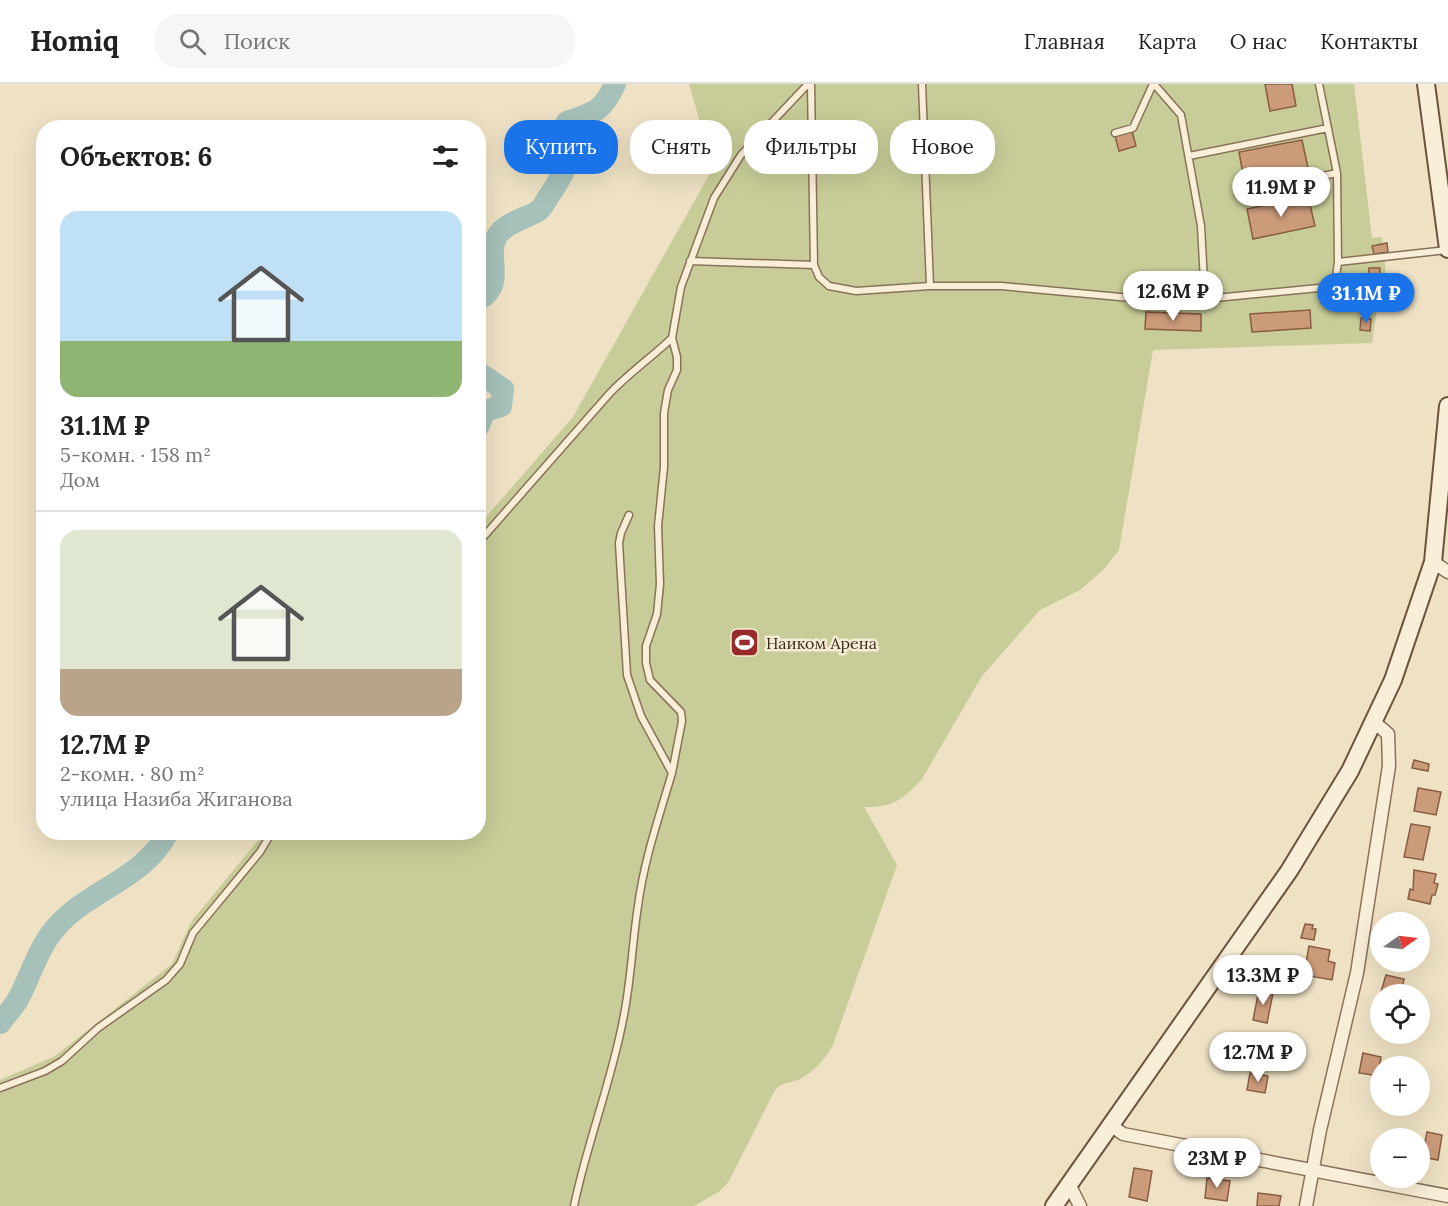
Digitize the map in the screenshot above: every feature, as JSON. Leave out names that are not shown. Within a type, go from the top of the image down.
[{"type":"street","points":[[1426,84],[1445,208],[1448,250]]},
{"type":"street","points":[[1054,1206],[1288,871],[1350,771],[1393,680],[1433,562],[1444,507],[1448,406]]},
{"type":"street","points":[[1433,562],[1448,572]]},
{"type":"street","points":[[1306,1206],[1357,974],[1389,766],[1388,734],[1373,722]]},
{"type":"street","points":[[1111,1125],[1123,1134],[1448,1196]]},
{"type":"street","points":[[1069,1184],[1080,1206]]},
{"type":"lane","points":[[574,1206],[582,1167],[613,1070],[624,1017],[638,904],[648,852],[672,773],[682,721],[681,711],[651,680],[646,663],[646,646],[657,614],[660,584],[658,526],[664,467],[664,412],[668,390],[677,370],[677,357],[672,338],[681,287],[714,198],[741,155],[809,84]]},
{"type":"lane","points":[[809,84],[814,265],[819,277],[829,286],[856,291],[930,286],[1001,286],[1155,302],[1205,300],[1329,287],[1335,284],[1338,262],[1337,173],[1319,84]]},
{"type":"lane","points":[[922,84],[930,286]]},
{"type":"lane","points":[[1115,133],[1133,128],[1153,84],[1181,115],[1201,226],[1205,300]]},
{"type":"lane","points":[[1189,156],[1328,128]]},
{"type":"lane","points":[[1238,194],[1337,173]]},
{"type":"lane","points":[[1338,262],[1448,250]]},
{"type":"lane","points":[[690,261],[814,265]]},
{"type":"lane","points":[[486,534],[610,393],[672,338]]},
{"type":"lane","points":[[629,515],[619,543],[627,675],[641,716],[672,773]]},
{"type":"lane","points":[[0,1088],[45,1071],[62,1061],[98,1028],[166,980],[180,964],[193,933],[260,852],[267,840]]},
{"type":"green space","name":"Наиком Арена","points":[[689,84],[1354,84],[1372,238],[1382,237],[1388,293],[1379,294],[1372,343],[1153,350],[1119,550],[1103,570],[1080,590],[1040,610],[982,676],[922,779],[897,801],[883,806],[864,807],[897,865],[833,1045],[823,1060],[810,1072],[775,1090],[729,1181],[720,1191],[694,1206],[0,1206],[0,1080],[55,1056],[172,964],[191,922],[258,840],[486,840],[486,517],[573,417],[710,174],[732,174],[732,120],[699,120]]},
{"type":"building","points":[[1265,84],[1292,84],[1296,106],[1270,111]]},
{"type":"building","points":[[1132,131],[1136,146],[1119,151],[1115,136]]},
{"type":"building","points":[[1302,140],[1308,168],[1244,180],[1239,152]]},
{"type":"building","points":[[1308,196],[1315,226],[1253,239],[1247,209]]},
{"type":"building","points":[[1387,243],[1388,252],[1374,254],[1372,246]]},
{"type":"building","points":[[1369,268],[1380,268],[1379,284],[1368,284]]},
{"type":"building","points":[[1310,310],[1311,328],[1252,332],[1250,314]]},
{"type":"building","points":[[1146,312],[1201,314],[1201,331],[1145,329]]},
{"type":"building","points":[[1361,318],[1371,319],[1370,331],[1360,330]]},
{"type":"building","points":[[1414,760],[1429,764],[1428,771],[1412,768]]},
{"type":"building","points":[[1418,788],[1441,792],[1436,815],[1414,811]]},
{"type":"building","points":[[1411,824],[1430,827],[1423,860],[1404,857]]},
{"type":"building","points":[[1414,870],[1436,874],[1434,883],[1438,884],[1430,904],[1408,899],[1410,889],[1413,890]]},
{"type":"building","points":[[1305,924],[1313,925],[1312,929],[1316,929],[1314,940],[1301,938]]},
{"type":"building","points":[[1309,946],[1330,950],[1328,961],[1335,963],[1332,980],[1304,975]]},
{"type":"building","points":[[1386,975],[1404,979],[1403,984],[1383,984]]},
{"type":"building","points":[[1259,990],[1273,993],[1267,1023],[1253,1020]]},
{"type":"building","points":[[1269,1045],[1285,1048],[1281,1070],[1265,1067]]},
{"type":"building","points":[[1363,1053],[1376,1056],[1370,1056],[1370,1075],[1359,1073]]},
{"type":"building","points":[[1250,1073],[1268,1076],[1265,1093],[1247,1090]]},
{"type":"building","points":[[1430,1133],[1442,1135],[1438,1160],[1430,1158]]},
{"type":"building","points":[[1134,1168],[1152,1171],[1147,1201],[1129,1197]]},
{"type":"building","points":[[1207,1178],[1230,1181],[1227,1201],[1205,1198]]},
{"type":"building","points":[[1258,1193],[1281,1196],[1279,1206],[1257,1206]]},
{"type":"waterway","points":[[486,294],[492,285],[494,276],[495,240],[510,224],[540,210],[564,171],[568,149],[560,135],[567,122],[597,110],[602,106],[615,84]]},
{"type":"waterway","points":[[486,377],[503,389],[501,406],[486,411]]},
{"type":"waterway","points":[[0,1023],[17,1001],[45,942],[63,920],[78,907],[143,863],[163,840]]},
{"type":"place","name":"Наиком Арена","points":[[745,643]]}]
